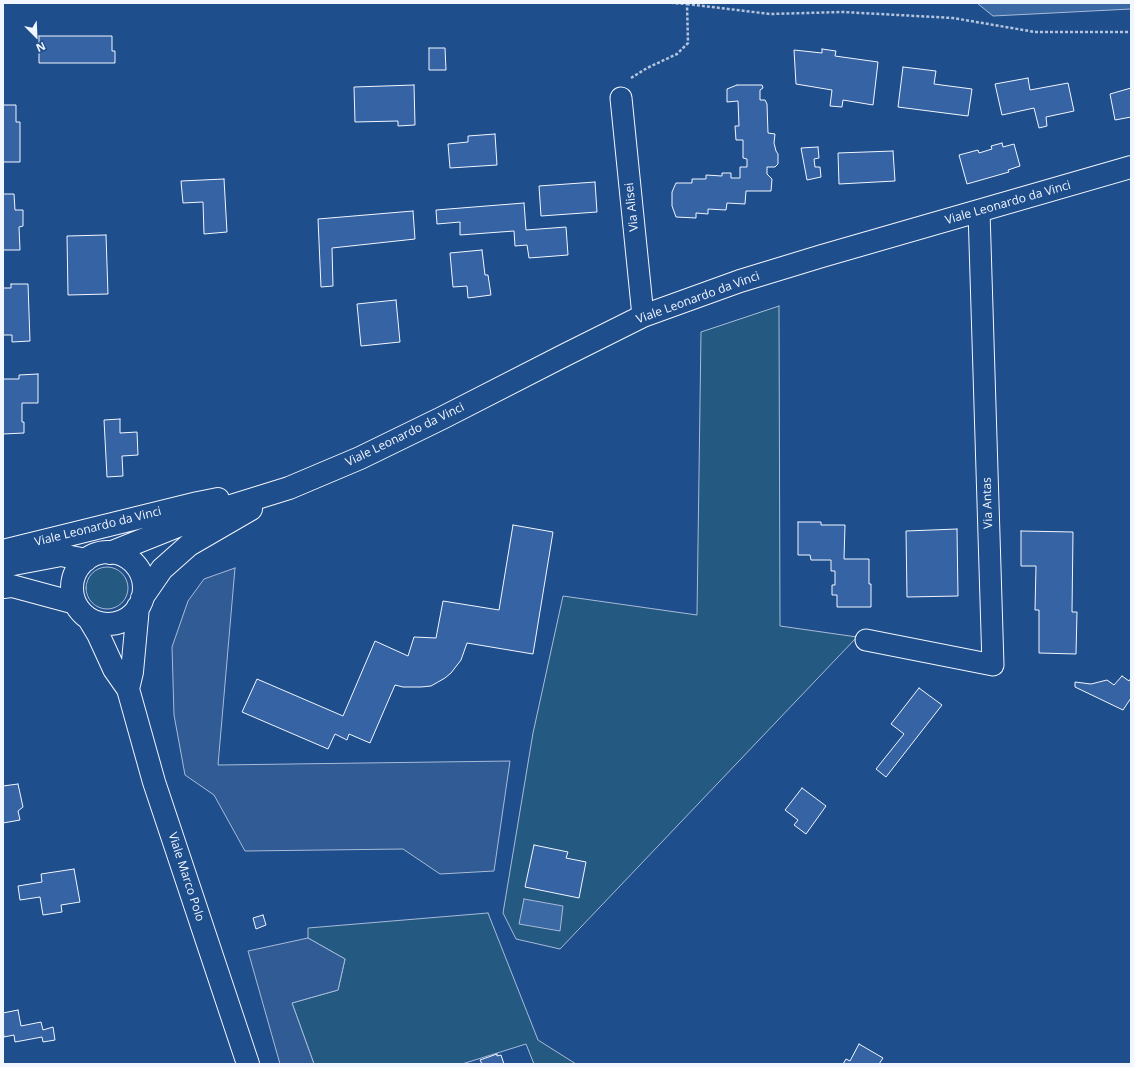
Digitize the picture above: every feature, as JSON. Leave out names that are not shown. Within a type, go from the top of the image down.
[{"type":"main road","name":"Viale Leonardo da Vinci","points":[[110,553],[215,511],[289,488],[360,458],[643,316],[740,281],[1131,167]]},
{"type":"main road","name":"Viale Leonardo da Vinci","points":[[3,551],[198,503],[256,492],[289,488]]},
{"type":"main road","name":"Viale Leonardo da Vinci","points":[[140,603],[162,569],[189,545],[289,488]]},
{"type":"main road","points":[[110,553],[120,555],[134,563],[143,582],[140,603],[130,616],[116,623],[105,624],[94,621],[82,611],[72,594],[73,580],[80,566],[96,554],[110,553]]},
{"type":"main road","name":"Viale Leonardo da Vinci","points":[[3,566],[62,555],[86,560]]},
{"type":"main road","points":[[3,587],[12,586],[82,611]]},
{"type":"main road","name":"Viale Marco Polo","points":[[128,690],[132,672],[140,603]]},
{"type":"main road","name":"Viale Marco Polo","points":[[82,611],[98,634],[114,669],[128,690],[154,782],[248,1064]]},
{"type":"street","name":"Via Alisei","points":[[621,98],[643,316]]},
{"type":"street","name":"Via Antas","points":[[866,640],[993,666],[979,211]]},
{"type":"path","points":[[672,3],[770,14],[843,12],[954,18],[1035,32],[1131,32]]},
{"type":"path","points":[[621,98],[631,79],[647,68],[677,54],[688,43],[687,4]]},
{"type":"shaded area","points":[[977,3],[1131,3],[1131,9],[993,16]]},
{"type":"shaded area","points":[[779,306],[780,626],[857,637],[560,949],[516,939],[503,913],[533,733],[563,596],[697,615],[701,332]]},
{"type":"shaded area","points":[[103,567],[111,567],[122,573],[128,584],[128,592],[122,603],[111,609],[103,609],[92,603],[86,592],[86,584],[92,573]]},
{"type":"shaded area","points":[[235,568],[218,765],[510,761],[494,871],[440,874],[403,849],[245,851],[214,795],[185,775],[174,715],[172,647],[188,601],[204,579]]},
{"type":"shaded area","points":[[524,899],[563,906],[560,931],[519,924]]},
{"type":"shaded area","points":[[488,913],[538,1040],[576,1064],[534,1064],[526,1044],[462,1064],[314,1064],[292,1003],[338,990],[345,959],[308,938],[308,928]]},
{"type":"shaded area","points":[[308,938],[345,959],[338,990],[292,1003],[314,1064],[280,1064],[248,951]]},
{"type":"building","points":[[39,36],[112,36],[112,51],[115,51],[115,63],[39,63]]},
{"type":"building","points":[[429,48],[445,48],[446,70],[429,70]]},
{"type":"building","points":[[822,49],[836,51],[835,56],[878,62],[873,105],[843,100],[842,107],[830,106],[832,90],[796,84],[794,50],[822,53]]},
{"type":"building","points":[[903,67],[936,71],[934,84],[972,89],[968,116],[898,107]]},
{"type":"building","points":[[1028,78],[1030,90],[1068,83],[1074,111],[1046,117],[1047,126],[1039,128],[1034,108],[1002,115],[995,84]]},
{"type":"building","points":[[414,85],[415,125],[398,126],[398,121],[355,122],[354,87]]},
{"type":"building","points":[[737,85],[762,85],[763,88],[760,90],[760,100],[765,100],[767,104],[768,133],[775,134],[774,143],[778,154],[778,164],[775,167],[767,167],[767,174],[772,179],[771,191],[746,191],[745,204],[727,203],[726,210],[708,209],[708,214],[696,213],[696,218],[676,217],[672,206],[672,192],[676,183],[692,183],[692,179],[706,179],[706,175],[722,176],[722,173],[731,173],[731,178],[740,178],[740,167],[747,167],[747,159],[743,158],[743,140],[736,140],[735,126],[739,126],[738,101],[727,102],[727,89]]},
{"type":"building","points":[[1131,88],[1131,117],[1115,120],[1110,94]]},
{"type":"building","points":[[3,105],[16,105],[16,122],[20,122],[20,162],[3,162]]},
{"type":"building","points":[[495,134],[497,165],[450,168],[448,144],[468,142],[468,136]]},
{"type":"building","points":[[1002,143],[1003,147],[1014,144],[1020,166],[1008,170],[1009,172],[967,184],[959,155],[978,150],[979,153],[992,149],[991,146]]},
{"type":"building","points":[[818,147],[819,158],[814,159],[815,167],[820,167],[821,177],[807,180],[801,148]]},
{"type":"building","points":[[893,151],[895,181],[839,184],[838,153]]},
{"type":"building","points":[[224,179],[227,232],[204,234],[203,202],[183,203],[181,181]]},
{"type":"building","points":[[595,182],[597,212],[541,216],[539,186]]},
{"type":"building","points":[[3,194],[14,194],[15,210],[23,210],[23,226],[19,227],[20,250],[3,250]]},
{"type":"building","points":[[524,203],[526,230],[566,227],[568,255],[529,258],[527,245],[515,246],[514,231],[460,235],[460,222],[437,224],[436,210]]},
{"type":"building","points":[[413,211],[415,239],[332,248],[333,286],[321,287],[318,219]]},
{"type":"building","points":[[106,235],[108,294],[68,295],[67,236]]},
{"type":"building","points":[[482,250],[485,275],[488,275],[491,295],[468,298],[467,286],[453,287],[450,253]]},
{"type":"building","points":[[11,284],[28,284],[30,341],[12,342],[12,335],[3,335],[3,288],[11,288]]},
{"type":"building","points":[[396,300],[400,342],[361,346],[357,304]]},
{"type":"building","points":[[38,374],[38,403],[22,403],[22,422],[24,422],[24,433],[3,434],[3,379],[19,379],[19,375]]},
{"type":"building","points":[[120,419],[120,433],[137,432],[138,455],[122,456],[123,476],[107,477],[104,420]]},
{"type":"building","points":[[798,522],[821,522],[821,525],[845,525],[844,559],[869,559],[871,607],[837,607],[837,595],[832,595],[832,585],[835,585],[835,571],[831,571],[831,560],[811,560],[810,555],[798,555]]},
{"type":"building","points":[[513,525],[553,532],[533,654],[467,643],[461,660],[445,678],[431,686],[403,687],[395,685],[370,743],[349,734],[347,740],[335,734],[328,749],[242,712],[257,679],[343,716],[375,641],[408,656],[414,637],[436,638],[443,601],[499,610]]},
{"type":"building","points":[[957,529],[958,596],[907,597],[906,531]]},
{"type":"building","points":[[1021,531],[1073,532],[1072,612],[1077,612],[1076,654],[1039,653],[1039,610],[1035,610],[1036,566],[1021,566]]},
{"type":"building","points":[[1122,676],[1129,681],[1131,678],[1131,698],[1123,710],[1075,687],[1075,682],[1091,684],[1107,680],[1114,685]]},
{"type":"building","points":[[919,688],[942,705],[886,777],[876,769],[904,734],[891,724]]},
{"type":"building","points":[[18,784],[23,807],[18,811],[20,820],[3,823],[3,786]]},
{"type":"building","points":[[802,788],[826,806],[806,834],[794,825],[798,820],[785,810]]},
{"type":"building","points":[[534,845],[568,852],[566,858],[586,862],[579,898],[525,887]]},
{"type":"building","points":[[74,869],[80,902],[61,905],[62,912],[43,915],[40,897],[20,900],[18,886],[42,882],[41,874]]},
{"type":"building","points":[[263,915],[266,925],[256,929],[253,918]]},
{"type":"building","points":[[18,1010],[21,1026],[41,1022],[43,1030],[53,1027],[55,1040],[43,1042],[42,1037],[15,1042],[14,1035],[4,1037],[3,1013]]},
{"type":"building","points":[[859,1044],[883,1058],[879,1064],[843,1064],[846,1059],[850,1061]]},
{"type":"building","points":[[497,1054],[497,1056],[501,1055],[504,1064],[482,1064],[480,1060]]}]
